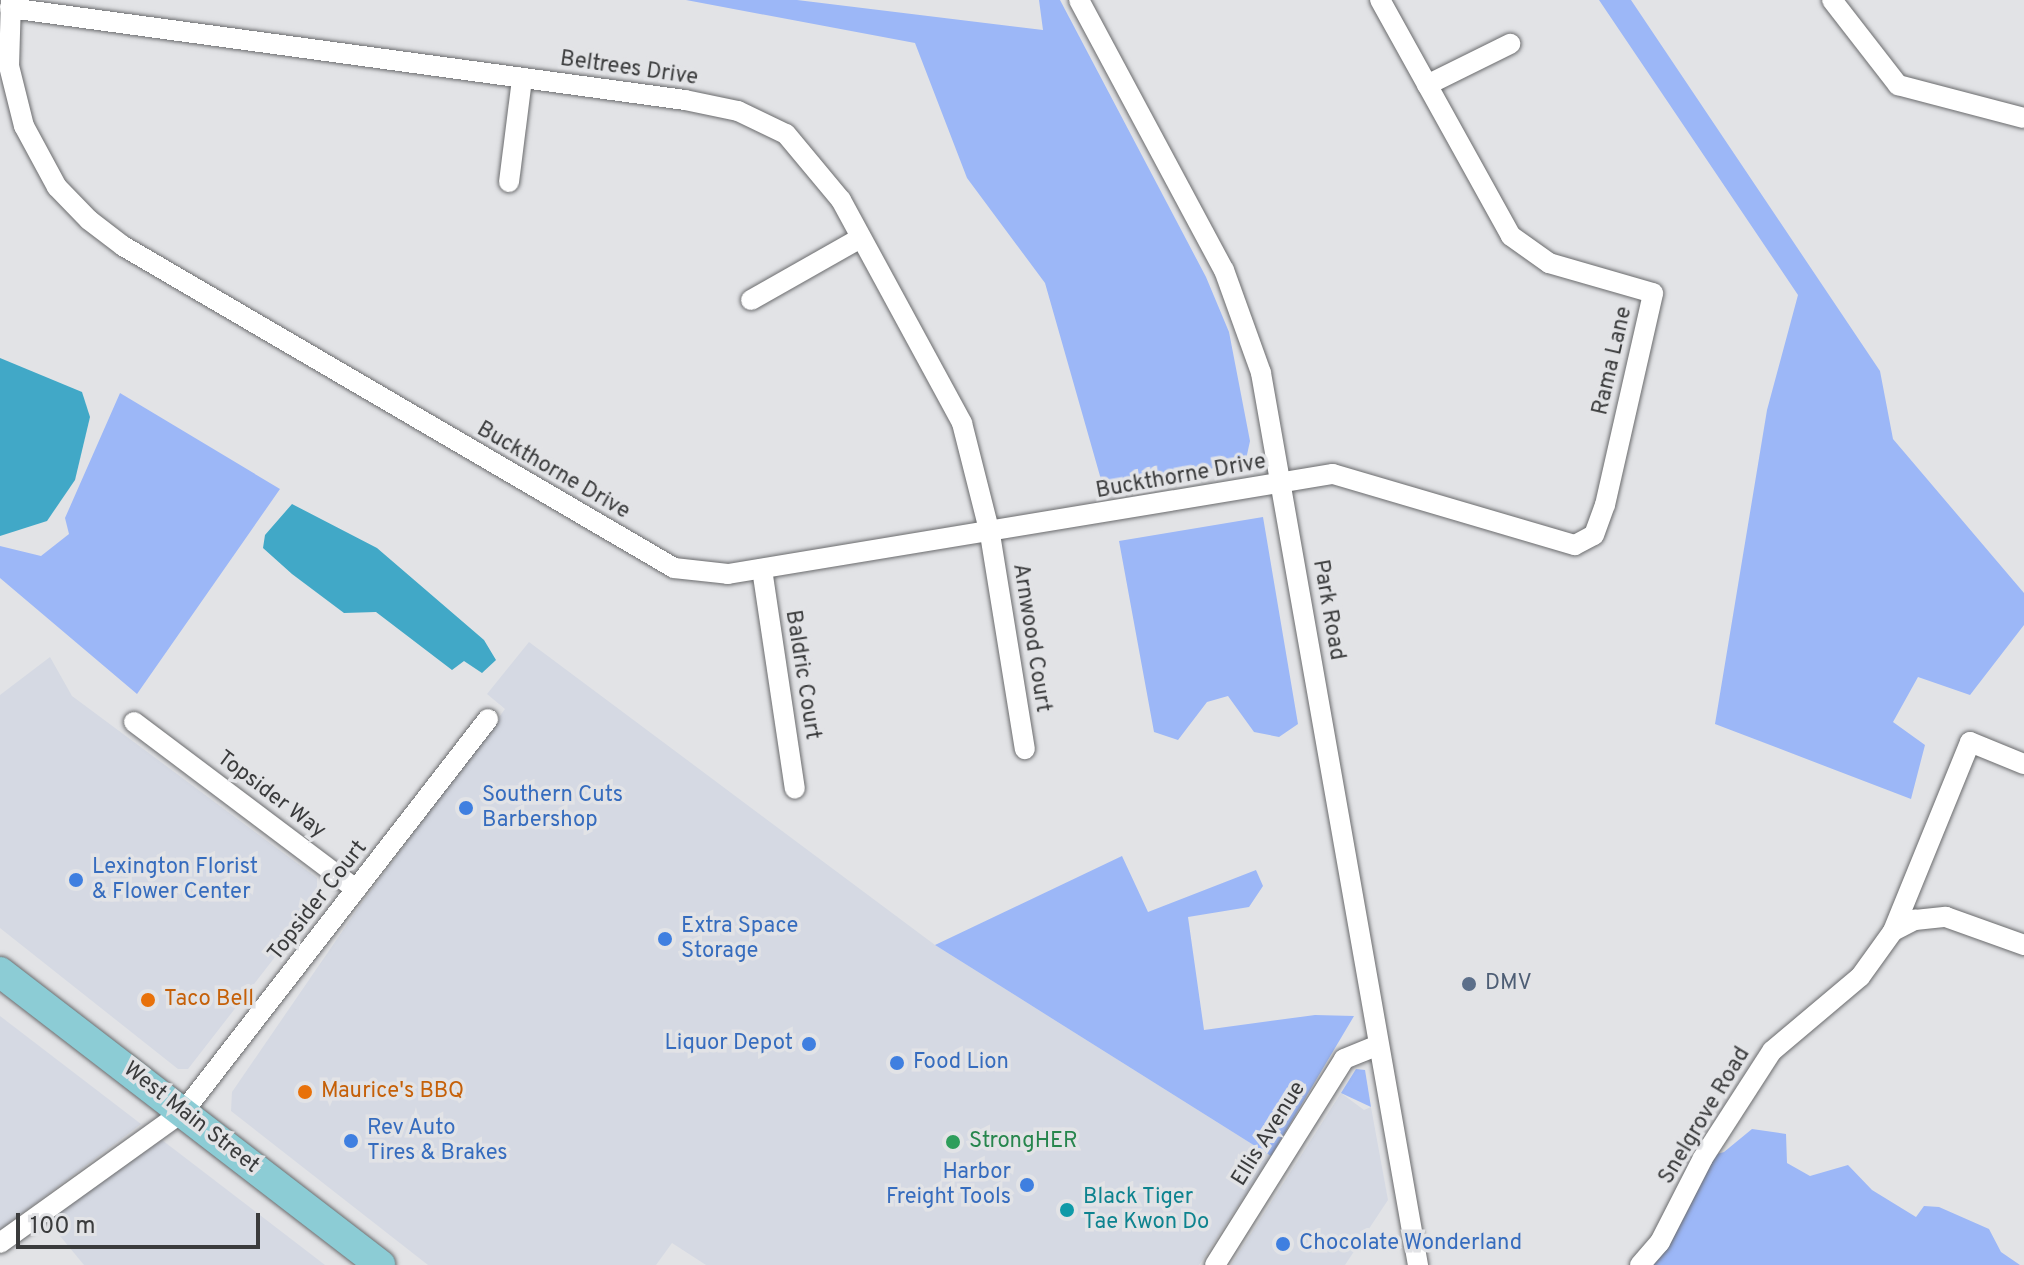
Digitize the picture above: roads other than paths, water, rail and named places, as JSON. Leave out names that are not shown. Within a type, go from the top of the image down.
[{"type":"main road","name":"West Main Street","points":[[0,972],[184,1111],[369,1262]]},
{"type":"street","name":"Park Road","points":[[1079,0],[1224,270],[1261,373],[1283,483],[1418,1265]]},
{"type":"street","name":"Rama Lane","points":[[1283,483],[1348,475],[1575,545],[1594,535],[1602,515],[1653,293],[1549,263],[1522,247],[1502,223],[1380,0]]},
{"type":"street","points":[[1832,0],[1898,85],[2024,118]]},
{"type":"street","name":"Buckthorne Drive","points":[[11,4],[12,90],[37,158],[57,187],[111,238],[659,562],[710,575],[762,569],[990,534],[1283,483]]},
{"type":"street","name":"Beltrees Drive","points":[[11,4],[685,100],[763,120],[786,134],[824,174],[962,423],[990,534]]},
{"type":"street","points":[[1427,85],[1510,44]]},
{"type":"street","points":[[509,182],[522,79]]},
{"type":"street","points":[[751,300],[859,239]]},
{"type":"street","name":"Arnwood Court","points":[[990,534],[1025,749]]},
{"type":"street","name":"Baldric Court","points":[[762,569],[795,789]]},
{"type":"street","name":"Topsider Court","points":[[0,1243],[184,1111],[488,719]]},
{"type":"street","name":"Topsider Way","points":[[134,722],[356,889]]},
{"type":"street","name":"Snelgrove Road","points":[[1640,1265],[1660,1242],[1703,1158],[1772,1051],[1860,977],[1893,931],[1970,742],[2024,764]]},
{"type":"street","points":[[1893,931],[1915,920],[1946,917],[2024,945]]},
{"type":"street","name":"Ellis Avenue","points":[[1215,1265],[1344,1059],[1378,1045]]},
{"type":"place","name":"Southern Cuts Barbershop","points":[[466,808]]},
{"type":"place","name":"Lexington Florist & Flower Center","points":[[76,880]]},
{"type":"place","name":"Extra Space Storage","points":[[665,939]]},
{"type":"place","name":"DMV","points":[[1469,984]]},
{"type":"place","name":"Taco Bell","points":[[148,1000]]},
{"type":"place","name":"Liquor Depot","points":[[809,1044]]},
{"type":"place","name":"Food Lion","points":[[897,1063]]},
{"type":"place","name":"Maurice's BBQ","points":[[305,1092]]},
{"type":"place","name":"Rev Auto Tires & Brakes","points":[[351,1141]]},
{"type":"place","name":"StrongHER","points":[[953,1142]]},
{"type":"place","name":"Harbor Freight Tools","points":[[1027,1185]]},
{"type":"place","name":"Black Tiger Tae Kwon Do","points":[[1067,1210]]},
{"type":"place","name":"Chocolate Wonderland","points":[[1283,1244]]}]
